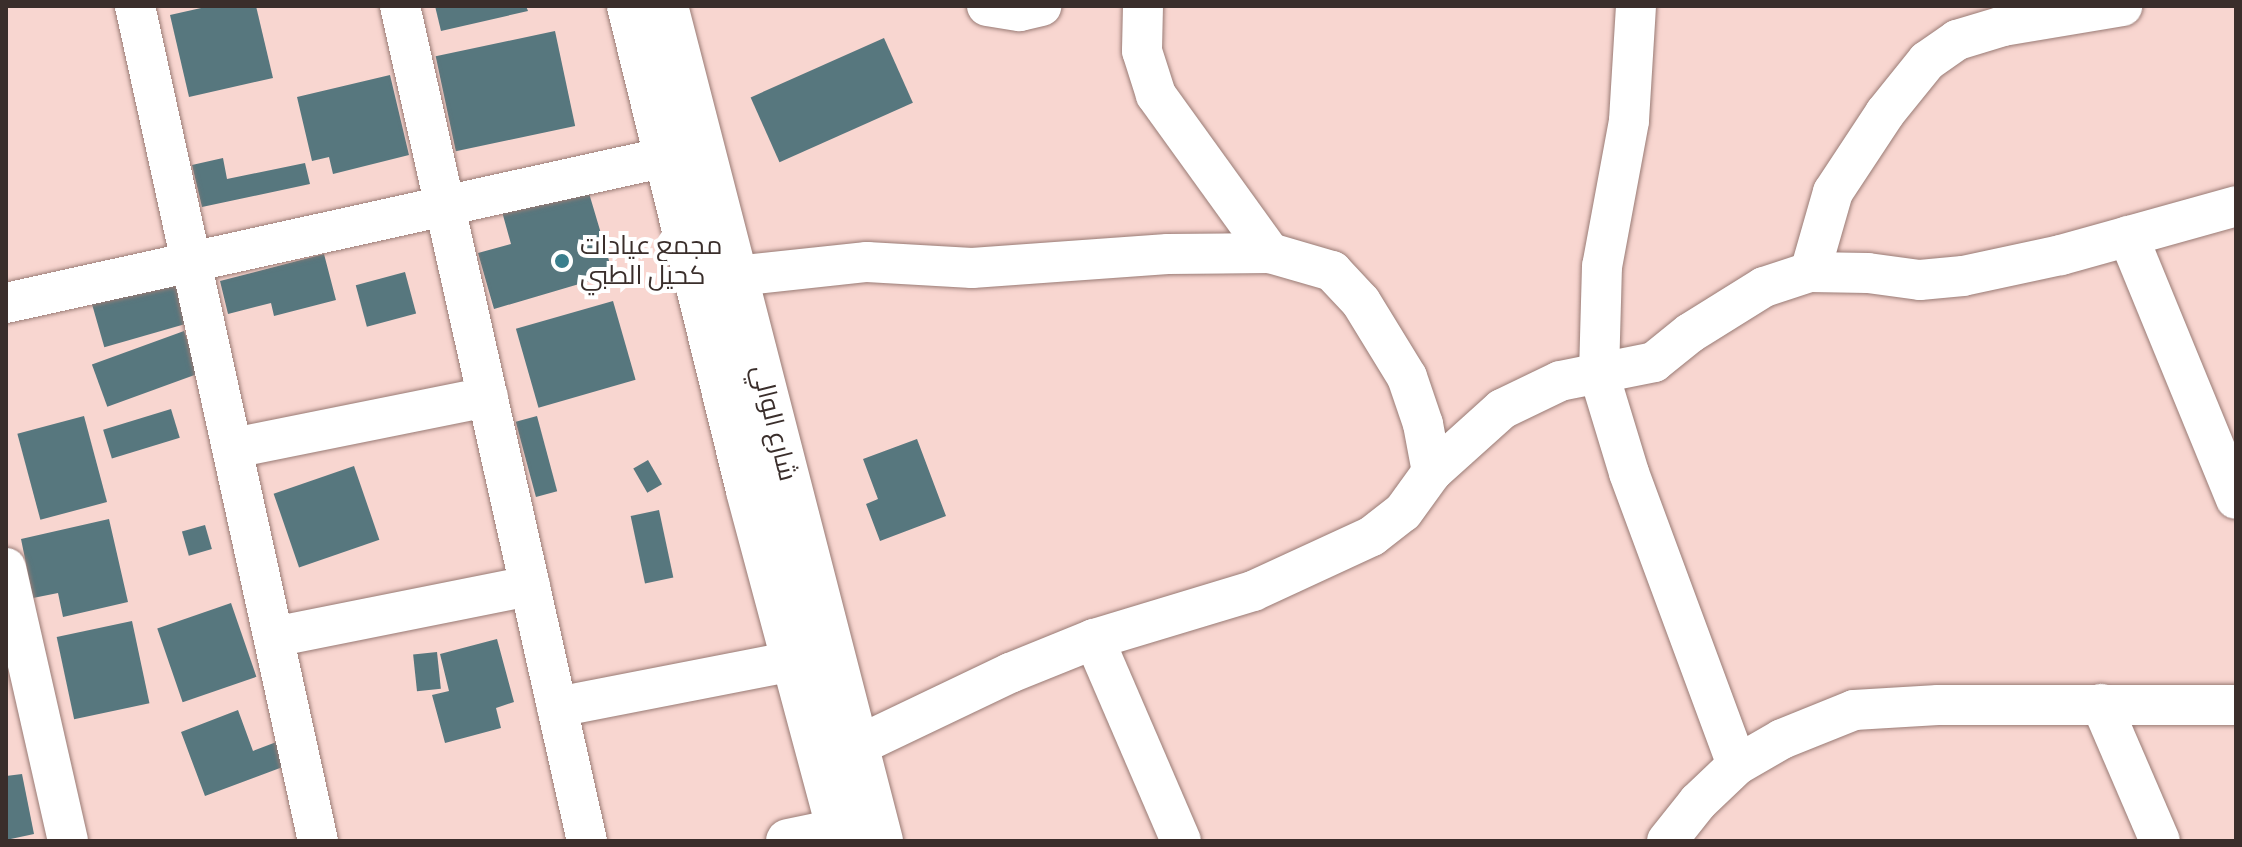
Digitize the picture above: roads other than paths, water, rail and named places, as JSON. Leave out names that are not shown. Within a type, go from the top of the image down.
[{"type":"street","points":[[135,6],[318,841]]},
{"type":"street","points":[[400,6],[587,841]]},
{"type":"street","name":"شارع الوالي","points":[[629,6],[748,491],[794,661],[860,834]]},
{"type":"street","name":"شارع الوالي","points":[[666,6],[857,746],[860,834]]},
{"type":"street","points":[[987,6],[1020,11],[1041,6]]},
{"type":"street","points":[[1143,6],[1142,51],[1156,95],[1270,253]]},
{"type":"street","points":[[1636,6],[1629,121],[1602,266],[1599,374],[1629,473],[1737,765]]},
{"type":"street","points":[[1810,272],[1833,192],[1885,113],[1927,61],[1957,40],[2003,26],[2122,6]]},
{"type":"street","points":[[6,303],[666,157]]},
{"type":"street","points":[[857,746],[1010,673],[1094,639],[1253,591],[1372,536],[1403,512],[1432,472],[1502,409],[1560,381],[1654,362],[1690,333],[1764,287],[1810,272],[1868,273],[1920,280],[1963,276],[2236,206]]},
{"type":"street","points":[[2128,236],[2236,499]]},
{"type":"street","points":[[736,276],[867,262],[972,268],[1168,254],[1270,253],[1332,271],[1361,302],[1407,377],[1423,424],[1432,472]]},
{"type":"street","points":[[234,448],[488,397]]},
{"type":"street","points":[[6,568],[68,841]]},
{"type":"street","points":[[274,637],[530,586]]},
{"type":"street","points":[[1094,639],[1181,841]]},
{"type":"street","points":[[557,707],[794,661]]},
{"type":"street","points":[[2101,704],[2160,841]]},
{"type":"street","points":[[1667,841],[1698,802],[1737,765],[1782,739],[1854,710],[2101,704],[2236,705]]},
{"type":"street","points":[[788,841],[860,834]]},
{"type":"place","name":"مجمع عيادات كحيل الطبي","points":[[562,261]]}]
